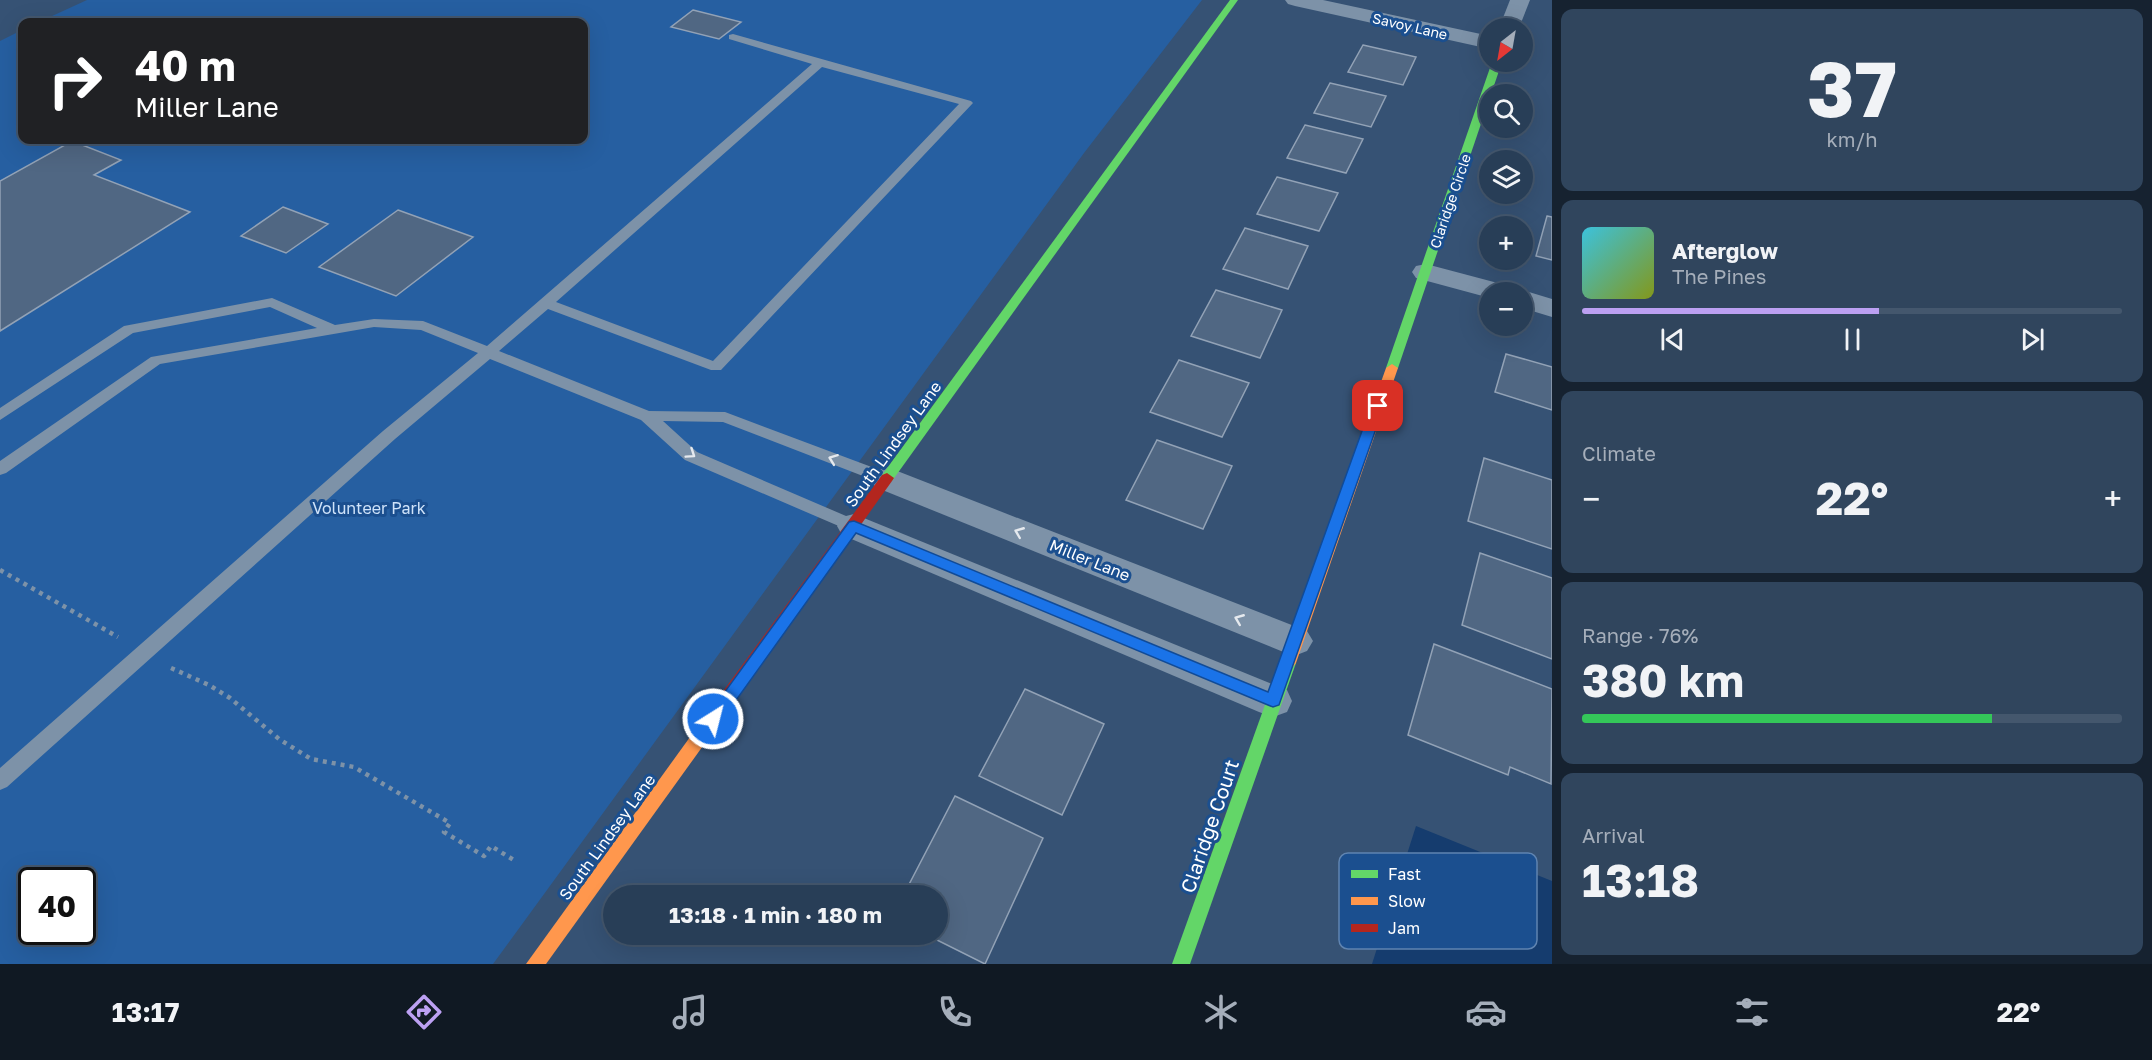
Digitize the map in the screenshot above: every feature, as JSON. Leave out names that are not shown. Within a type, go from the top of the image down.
[{"type":"street","name":"South Lindsey Lane","points":[[535,964],[1234,0]]},
{"type":"street","name":"Savoy Lane","points":[[1295,0],[1479,41]]},
{"type":"street","points":[[1513,18],[1520,0]]},
{"type":"street","name":"Claridge Circle","points":[[1273,700],[1426,272],[1494,72]]},
{"type":"street","points":[[1426,272],[1479,287]]},
{"type":"street","points":[[1533,302],[1552,308]]},
{"type":"street","name":"Miller Lane","points":[[887,480],[1294,641]]},
{"type":"street","points":[[854,526],[1273,700]]},
{"type":"street","name":"Claridge Court","points":[[1181,964],[1273,700]]},
{"type":"lane","points":[[546,303],[716,368],[967,103],[733,37]]},
{"type":"lane","points":[[0,781],[388,435],[546,303],[820,63]]},
{"type":"lane","points":[[0,416],[129,329],[272,302],[333,330]]},
{"type":"lane","points":[[0,469],[156,360],[374,323],[423,326],[647,416],[691,456],[854,526]]},
{"type":"lane","points":[[647,416],[725,417],[887,480]]},
{"type":"path","points":[[0,570],[185,676],[209,685],[230,698],[279,739],[311,759],[354,767],[450,823],[444,832],[484,856],[491,846],[517,862]]},
{"type":"green space","name":"Volunteer Park","points":[[87,0],[1202,0],[1084,153],[493,964],[0,964],[0,41],[18,32],[18,144],[588,144],[588,18],[48,18]]},
{"type":"shaded area","points":[[1416,826],[1483,853],[1407,853]]},
{"type":"shaded area","points":[[1537,875],[1552,881],[1552,964],[1372,964],[1377,949],[1537,949]]},
{"type":"building","points":[[693,10],[741,22],[719,39],[671,27]]},
{"type":"building","points":[[1363,45],[1416,57],[1403,85],[1348,72]]},
{"type":"building","points":[[1330,83],[1386,96],[1371,127],[1314,113]]},
{"type":"building","points":[[1305,125],[1363,139],[1346,173],[1287,158]]},
{"type":"building","points":[[67,144],[80,144],[121,160],[94,175],[190,212],[0,331],[0,181]]},
{"type":"building","points":[[1277,177],[1338,193],[1319,231],[1257,214]]},
{"type":"building","points":[[283,207],[328,224],[286,253],[241,236]]},
{"type":"building","points":[[398,210],[473,237],[396,296],[319,267]]},
{"type":"building","points":[[1547,216],[1552,217],[1552,260],[1536,256]]},
{"type":"building","points":[[1245,228],[1308,246],[1288,289],[1223,269]]},
{"type":"building","points":[[1216,290],[1282,310],[1260,358],[1191,336]]},
{"type":"building","points":[[1506,354],[1552,367],[1552,410],[1495,392]]},
{"type":"building","points":[[1179,360],[1249,383],[1222,437],[1150,412]]},
{"type":"building","points":[[1157,440],[1232,466],[1203,529],[1126,500]]},
{"type":"building","points":[[1484,458],[1552,480],[1552,549],[1468,521]]},
{"type":"building","points":[[1480,553],[1552,578],[1552,659],[1462,625]]},
{"type":"building","points":[[1434,644],[1552,689],[1551,784],[1510,767],[1508,775],[1408,735]]},
{"type":"building","points":[[1025,689],[1104,724],[1062,815],[979,776]]},
{"type":"building","points":[[955,796],[1043,838],[985,964],[947,945],[948,885],[909,885]]},
{"type":"traffic: fast","points":[[887,478],[1234,0]]},
{"type":"traffic: fast","points":[[1392,368],[1494,72]]},
{"type":"traffic: fast","points":[[1181,964],[1288,663]]},
{"type":"traffic: slow","points":[[1288,663],[1392,368]]},
{"type":"traffic: slow","points":[[535,964],[730,695]]},
{"type":"traffic: jam","points":[[730,695],[887,478]]},
{"type":"route","points":[[713,719],[854,526],[1273,700],[1378,406]]}]
